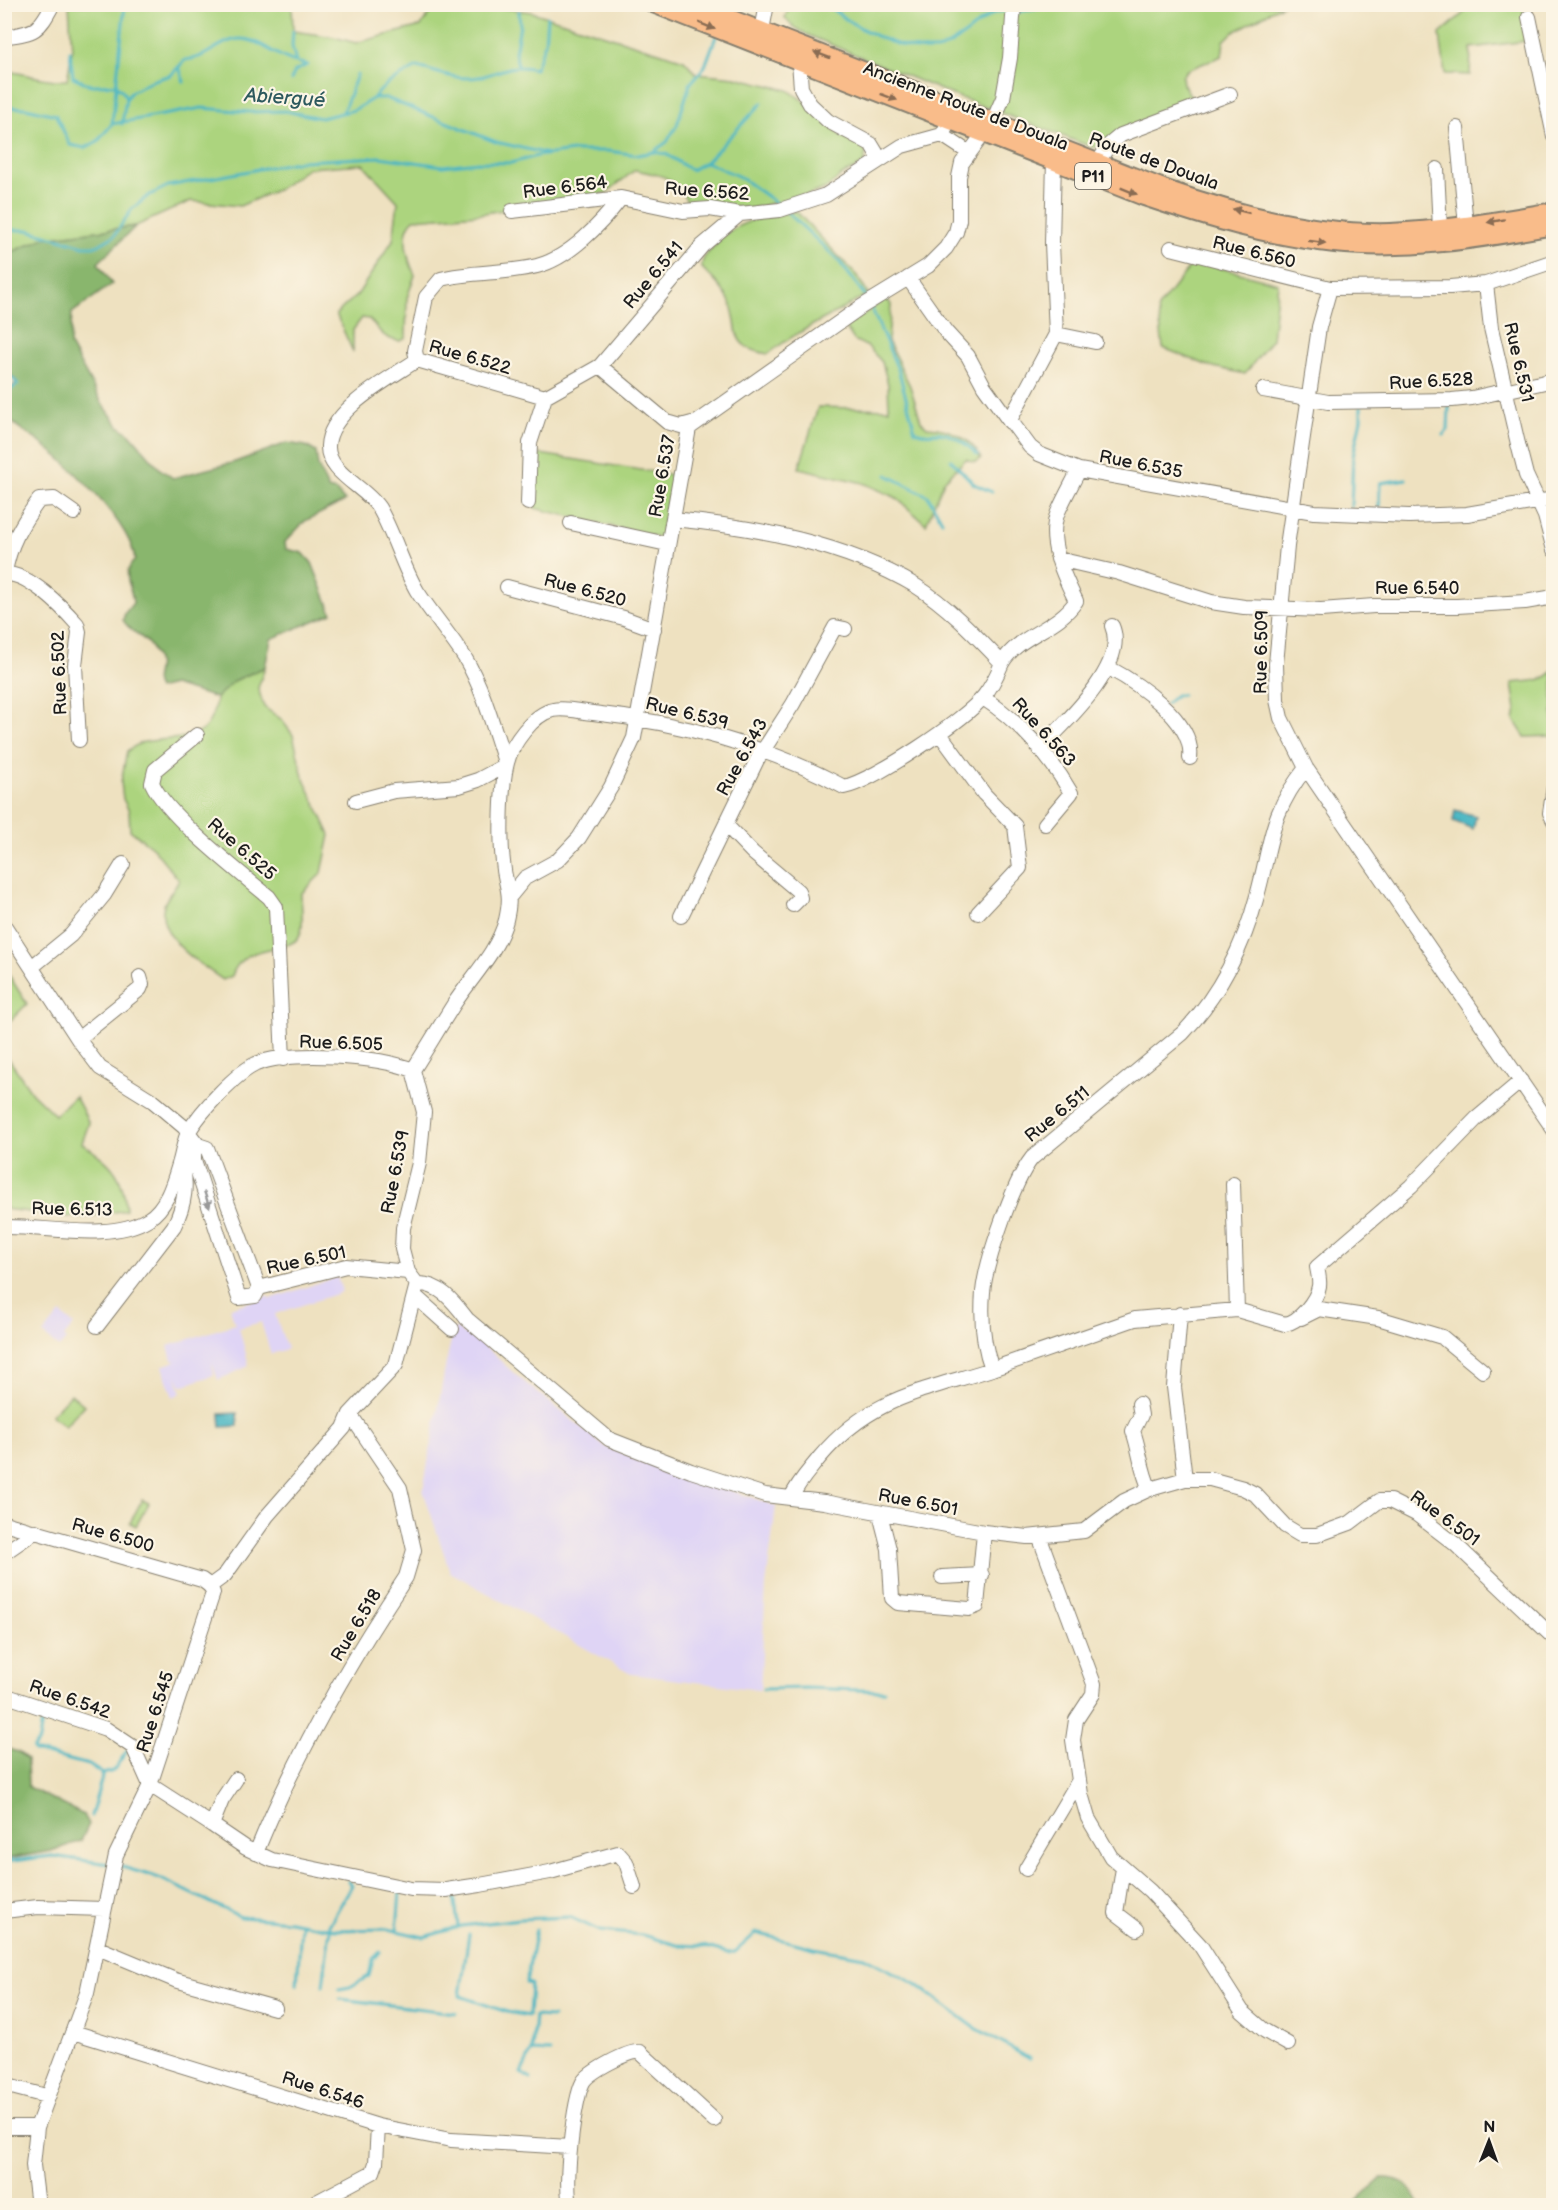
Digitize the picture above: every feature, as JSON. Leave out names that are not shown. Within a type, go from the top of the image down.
[{"type":"main road","name":"Ancienne Route de Douala","points":[[653,4],[761,39],[799,62],[950,120],[988,128],[1053,160],[1205,218],[1260,231],[1337,244],[1451,243],[1554,226]]},
{"type":"main road","name":"Route de Douala","points":[[694,4],[761,39],[988,128],[1098,162],[1210,204],[1311,227],[1389,232],[1466,226],[1554,211]]},
{"type":"street","points":[[4,37],[28,33],[42,26],[53,4]]},
{"type":"street","points":[[761,39],[767,4]]},
{"type":"street","name":"Rue 6.537","points":[[511,895],[525,878],[558,860],[579,838],[626,759],[639,718],[667,544],[688,432],[692,423],[877,296],[928,266],[946,248],[956,232],[959,220],[958,177],[968,152],[988,128],[1003,98],[1014,4]]},
{"type":"street","points":[[1529,17],[1554,136]]},
{"type":"street","points":[[799,62],[801,88],[810,104],[828,121],[871,144],[873,152],[880,159]]},
{"type":"street","points":[[1098,162],[1109,146],[1121,135],[1230,94]]},
{"type":"street","points":[[950,120],[942,135],[968,152]]},
{"type":"street","points":[[1457,128],[1466,226]]},
{"type":"street","name":"Rue 6.562","points":[[621,198],[667,209],[710,209],[740,214],[780,210],[826,195],[902,146],[942,135]]},
{"type":"street","points":[[1010,422],[1056,333],[1052,243],[1053,160]]},
{"type":"street","points":[[1437,169],[1440,228]]},
{"type":"street","points":[[417,360],[415,351],[426,297],[431,287],[441,279],[535,267],[550,262],[601,224],[621,198]]},
{"type":"street","name":"Rue 6.564","points":[[512,212],[621,198]]},
{"type":"street","name":"Rue 6.541","points":[[600,366],[702,246],[740,214]]},
{"type":"street","name":"Rue 6.560","points":[[1171,248],[1330,288]]},
{"type":"street","points":[[1330,288],[1450,287],[1486,284],[1554,261]]},
{"type":"street","name":"Rue 6.535","points":[[908,278],[946,332],[968,356],[984,386],[1010,422],[1039,454],[1079,470],[1294,509],[1333,513],[1428,515],[1483,512],[1554,499]]},
{"type":"street","name":"Rue 6.531","points":[[1486,284],[1491,328],[1526,475],[1554,550]]},
{"type":"street","name":"Rue 6.509","points":[[1330,288],[1322,312],[1280,607],[1276,664],[1277,700],[1281,718],[1306,768],[1554,1130]]},
{"type":"street","points":[[1056,333],[1095,342]]},
{"type":"street","name":"Rue 6.522","points":[[506,765],[474,675],[417,590],[377,505],[365,490],[335,466],[329,453],[329,438],[337,420],[363,397],[417,360],[545,397]]},
{"type":"street","points":[[528,502],[530,443],[545,397],[600,366],[667,422],[681,426],[692,423]]},
{"type":"street","name":"Rue 6.528","points":[[1263,390],[1309,400],[1452,400],[1554,380]]},
{"type":"street","points":[[1058,559],[1057,514],[1079,470]]},
{"type":"street","points":[[5,574],[12,544],[24,520],[39,500],[54,499],[74,513]]},
{"type":"street","points":[[673,519],[724,524],[804,542],[887,572],[916,586],[940,604],[1002,663]]},
{"type":"street","points":[[571,523],[667,544]]},
{"type":"street","name":"Rue 6.539","points":[[408,1272],[402,1249],[403,1228],[415,1180],[424,1112],[413,1070],[481,967],[503,928],[511,895],[503,863],[506,765],[514,745],[547,712],[558,709],[639,718],[708,735],[762,753],[819,774],[844,787],[861,781],[940,734],[983,698],[1008,652],[1042,630],[1075,602],[1058,559]]},
{"type":"street","name":"Rue 6.540","points":[[1058,559],[1119,573],[1211,602],[1244,607],[1321,610],[1374,606],[1477,606],[1554,597]]},
{"type":"street","name":"Rue 6.502","points":[[5,574],[22,577],[36,586],[77,624],[79,632],[75,665],[79,740]]},
{"type":"street","name":"Rue 6.520","points":[[507,587],[624,618],[654,629]]},
{"type":"street","points":[[1039,749],[1063,725],[1109,668],[1114,656],[1115,643],[1112,626]]},
{"type":"street","name":"Rue 6.543","points":[[681,916],[762,753],[793,704],[835,627],[845,629]]},
{"type":"street","points":[[1109,668],[1140,685],[1179,724],[1190,743],[1190,758]]},
{"type":"street","name":"Rue 6.563","points":[[983,698],[1003,711],[1039,749],[1071,793],[1045,824]]},
{"type":"street","points":[[940,734],[984,794],[1015,826],[1020,868],[978,913]]},
{"type":"street","name":"Rue 6.525","points":[[197,735],[155,770],[153,783],[163,800],[190,828],[269,897],[276,907],[283,1059]]},
{"type":"street","points":[[356,801],[394,791],[459,786],[478,780],[506,765]]},
{"type":"street","name":"Rue 6.511","points":[[992,1369],[986,1353],[983,1290],[1002,1223],[1023,1170],[1032,1158],[1183,1033],[1205,1008],[1244,936],[1257,898],[1281,802],[1306,768]]},
{"type":"street","points":[[1554,786],[1550,813],[1554,821]]},
{"type":"street","points":[[726,825],[753,853],[798,891],[800,898],[793,905]]},
{"type":"street","points":[[33,966],[71,935],[104,895],[123,864]]},
{"type":"street","name":"Rue 6.501","points":[[6,929],[33,966],[78,1039],[100,1068],[153,1101],[188,1132],[198,1145],[205,1146],[211,1154],[259,1288],[255,1296],[242,1300],[239,1298],[194,1160],[194,1151],[198,1145]]},
{"type":"street","points":[[78,1039],[140,989],[142,984],[140,977]]},
{"type":"street","name":"Rue 6.505","points":[[188,1132],[243,1072],[256,1065],[283,1059],[322,1056],[384,1061],[413,1070]]},
{"type":"street","points":[[1301,1318],[1319,1288],[1317,1267],[1411,1186],[1478,1118],[1521,1081]]},
{"type":"street","name":"Rue 6.513","points":[[4,1227],[106,1231],[144,1221],[158,1211],[165,1201],[181,1160],[188,1132]]},
{"type":"street","points":[[98,1326],[174,1226],[182,1211],[185,1183],[181,1160]]},
{"type":"street","points":[[1233,1184],[1237,1310]]},
{"type":"street","name":"Rue 6.501","points":[[259,1288],[346,1266],[408,1272]]},
{"type":"street","points":[[408,1272],[416,1290],[452,1329]]},
{"type":"street","name":"Rue 6.501","points":[[416,1290],[429,1284],[454,1300],[467,1319],[609,1439],[736,1486],[984,1532],[1039,1536],[1084,1531],[1125,1501],[1150,1489],[1185,1479],[1210,1479],[1243,1488],[1255,1494],[1285,1526],[1300,1536],[1317,1535],[1350,1523],[1379,1501],[1390,1501],[1416,1514],[1455,1544],[1554,1638]]},
{"type":"street","points":[[210,1586],[225,1575],[267,1516],[344,1428],[350,1414],[396,1365],[416,1290]]},
{"type":"street","points":[[791,1498],[803,1476],[834,1441],[866,1414],[884,1404],[992,1369],[1135,1318],[1237,1310],[1285,1324],[1319,1309],[1378,1318],[1442,1337],[1484,1371]]},
{"type":"street","points":[[1180,1314],[1174,1387],[1185,1479]]},
{"type":"street","points":[[1139,1404],[1141,1415],[1133,1431],[1140,1447],[1144,1478],[1150,1489]]},
{"type":"street","name":"Rue 6.518","points":[[256,1853],[280,1794],[312,1732],[406,1577],[413,1557],[414,1545],[400,1488],[350,1414]]},
{"type":"street","points":[[880,1514],[889,1549],[892,1598],[898,1603],[974,1608],[979,1602],[984,1532]]},
{"type":"street","name":"Rue 6.500","points":[[4,1523],[202,1580],[210,1586]]},
{"type":"street","points":[[4,1553],[36,1531]]},
{"type":"street","points":[[1039,1536],[1094,1684],[1093,1694],[1076,1720],[1073,1740],[1088,1818],[1111,1857],[1150,1891],[1200,1945],[1242,2011],[1272,2037],[1288,2044]]},
{"type":"street","points":[[942,1577],[982,1575]]},
{"type":"street","name":"Rue 6.545","points":[[38,2205],[33,2157],[37,2127],[46,2097],[73,2032],[98,1948],[116,1855],[150,1785],[213,1593],[210,1586]]},
{"type":"street","name":"Rue 6.542","points":[[4,1695],[106,1729],[133,1747],[150,1785]]},
{"type":"street","points":[[212,1824],[222,1800],[236,1779]]},
{"type":"street","points":[[1026,1869],[1079,1780]]},
{"type":"street","points":[[150,1785],[256,1853],[272,1860],[364,1881],[411,1889],[446,1890],[550,1872],[618,1852],[626,1862],[634,1887]]},
{"type":"street","points":[[1123,1868],[1116,1913],[1137,1929]]},
{"type":"street","points":[[4,1911],[38,1907],[104,1909]]},
{"type":"street","points":[[98,1948],[175,1980],[275,2008]]},
{"type":"street","name":"Rue 6.546","points":[[73,2032],[378,2126],[452,2140],[570,2146]]},
{"type":"street","points":[[565,2202],[570,2146],[584,2080],[635,2051],[643,2054],[714,2120]]},
{"type":"street","points":[[4,2085],[46,2097]]},
{"type":"street","points":[[309,2205],[373,2172],[376,2163],[378,2126]]},
{"type":"street","points":[[4,2127],[37,2127]]},
{"type":"shaded area","points":[[337,1277],[342,1291],[339,1293],[275,1314],[287,1349],[271,1354],[261,1322],[239,1328],[249,1366],[218,1380],[212,1362],[214,1375],[181,1386],[176,1376],[181,1393],[173,1397],[162,1366],[176,1361],[172,1360],[168,1346],[235,1324],[230,1308],[268,1296],[270,1299]]},
{"type":"shaded area","points":[[60,1313],[74,1325],[64,1337],[66,1340],[59,1348],[43,1334]]},
{"type":"shaded area","points":[[457,1328],[464,1335],[468,1331],[517,1376],[606,1447],[776,1506],[766,1585],[760,1690],[631,1674],[450,1572],[423,1490],[446,1363],[453,1332]]},
{"type":"green space","points":[[472,4],[532,12],[684,60],[696,73],[735,77],[788,90],[824,115],[841,136],[867,145],[864,164],[842,175],[827,188],[782,204],[773,203],[751,209],[687,201],[677,186],[666,178],[635,170],[606,193],[479,214],[414,219],[409,225],[406,239],[408,255],[415,275],[407,298],[406,338],[400,341],[389,339],[369,319],[362,318],[353,330],[353,352],[336,314],[358,294],[393,240],[398,202],[363,164],[308,168],[279,189],[240,206],[191,201],[136,226],[44,238],[5,255],[5,71],[51,80],[67,80],[72,51],[69,5],[292,5],[293,31],[356,43],[421,26],[433,9]]},
{"type":"green space","points":[[790,4],[1282,5],[1232,33],[1224,41],[1222,56],[1187,70],[1182,76],[1183,84],[1194,101],[1124,131],[1094,148],[953,95],[808,35],[794,27],[785,18]]},
{"type":"green space","points":[[1468,5],[1523,5],[1527,41],[1471,48],[1470,75],[1445,74],[1440,34],[1469,8]]},
{"type":"green space","points":[[796,211],[857,276],[868,294],[792,337],[768,354],[755,351],[740,341],[729,300],[702,268],[702,262],[720,239],[739,226],[760,218]]},
{"type":"green space","points":[[136,226],[98,263],[112,284],[72,313],[70,345],[102,403],[119,426],[130,434],[160,469],[173,478],[235,462],[287,443],[306,446],[316,452],[318,466],[328,489],[336,491],[345,501],[305,521],[285,542],[286,549],[303,553],[312,563],[332,613],[271,639],[265,667],[234,681],[216,698],[173,685],[158,689],[155,681],[158,665],[154,652],[150,645],[123,620],[125,613],[133,603],[128,570],[135,560],[123,530],[112,513],[83,481],[54,454],[14,424],[7,416],[4,407],[5,393],[17,382],[5,368],[5,255],[44,238]]},
{"type":"green space","points":[[1194,261],[1278,283],[1272,339],[1245,374],[1209,366],[1163,348],[1158,308]]},
{"type":"green space","points":[[887,298],[891,305],[888,341],[910,386],[921,421],[927,427],[943,429],[966,440],[981,459],[975,462],[966,459],[944,481],[926,524],[895,497],[863,483],[799,468],[818,407],[889,409],[888,384],[882,362],[868,347],[854,340],[845,327]]},
{"type":"green space","points":[[540,454],[673,475],[661,538],[534,508],[535,468]]},
{"type":"green space","points":[[265,667],[258,688],[264,707],[281,719],[293,735],[303,777],[330,835],[322,873],[301,894],[302,922],[297,939],[290,944],[247,956],[238,964],[232,976],[223,980],[193,959],[173,939],[167,928],[163,917],[164,905],[179,880],[153,848],[130,830],[129,811],[123,799],[121,782],[127,751],[144,742],[181,738],[200,732],[213,714],[216,698],[233,681]]},
{"type":"green space","points":[[1553,670],[1553,736],[1525,737],[1514,720],[1516,710],[1512,683],[1540,679]]},
{"type":"green space","points":[[5,969],[27,1004],[10,1021],[5,1022]]},
{"type":"green space","points":[[4,1052],[32,1093],[55,1115],[75,1096],[89,1123],[82,1143],[114,1170],[125,1197],[126,1210],[79,1218],[5,1209]]},
{"type":"green space","points":[[71,1394],[84,1405],[65,1426],[51,1415]]},
{"type":"green space","points":[[142,1500],[149,1503],[136,1526],[130,1523]]},
{"type":"green space","points":[[5,1748],[18,1752],[27,1759],[28,1787],[84,1815],[89,1824],[81,1841],[51,1851],[7,1859],[5,1890]]},
{"type":"green space","points":[[1382,2178],[1396,2179],[1406,2185],[1420,2205],[1352,2205]]},
{"type":"water","points":[[1455,810],[1476,816],[1473,829],[1453,821]]},
{"type":"water","points":[[237,1413],[238,1426],[221,1427],[220,1414]]},
{"type":"waterway","points":[[112,124],[125,4]]},
{"type":"waterway","name":"Abiergué","points":[[826,4],[849,21],[877,36],[922,50],[943,48],[995,13],[1008,11]]},
{"type":"waterway","name":"Abiergué","points":[[1018,12],[1054,4]]},
{"type":"waterway","points":[[518,65],[515,53],[520,25],[519,11]]},
{"type":"waterway","points":[[374,97],[387,84],[417,67],[463,78],[479,77],[519,67],[535,69],[545,43],[547,17]]},
{"type":"waterway","points":[[293,31],[292,46],[296,62]]},
{"type":"waterway","points":[[4,230],[28,230],[84,246],[97,246],[114,236],[132,209],[148,196],[168,186],[302,161],[380,157],[443,166],[478,162],[511,163],[537,156],[573,151],[608,151],[638,155],[653,152],[667,142],[677,125],[690,84],[705,66],[717,34]]},
{"type":"waterway","points":[[122,124],[126,99],[131,92],[154,80],[171,75],[185,60],[204,55],[233,40],[255,42],[294,62],[308,65]]},
{"type":"waterway","points":[[70,51],[73,77],[87,84],[117,86],[126,99]]},
{"type":"waterway","points":[[291,80],[295,71],[307,65]]},
{"type":"waterway","points":[[179,67],[184,82]]},
{"type":"waterway","points":[[343,112],[357,75]]},
{"type":"waterway","name":"Abiergué","points":[[4,107],[26,108],[56,115],[70,145],[85,148],[98,141],[112,124],[202,108],[249,112],[285,111],[321,118],[354,110],[374,98],[386,98],[496,142],[548,154]]},
{"type":"waterway","name":"Abiergué","points":[[654,152],[666,154],[691,170],[706,162],[762,103]]},
{"type":"waterway","points":[[706,162],[740,177],[779,205]]},
{"type":"waterway","points":[[786,211],[838,260],[867,298]]},
{"type":"waterway","points":[[871,307],[899,372],[915,431],[950,435],[978,455]]},
{"type":"waterway","points":[[4,370],[18,384],[4,394]]},
{"type":"waterway","points":[[1351,507],[1353,456],[1361,419],[1361,406]]},
{"type":"waterway","points":[[1443,435],[1448,430],[1449,406]]},
{"type":"waterway","points":[[951,460],[974,484],[992,492]]},
{"type":"waterway","points":[[887,475],[928,496],[942,521]]},
{"type":"waterway","points":[[1379,507],[1380,483],[1406,479]]},
{"type":"waterway","points":[[1166,704],[1176,695],[1182,695]]},
{"type":"waterway","points":[[763,1689],[884,1691]]},
{"type":"waterway","points":[[33,1749],[39,1740],[43,1715]]},
{"type":"waterway","points":[[34,1751],[89,1765],[103,1774]]},
{"type":"waterway","points":[[103,1774],[113,1771],[127,1751]]},
{"type":"waterway","points":[[91,1816],[103,1774]]},
{"type":"waterway","points":[[4,1862],[52,1856],[110,1864]]},
{"type":"waterway","points":[[119,1866],[159,1878],[241,1917],[290,1921],[336,1930],[388,1929],[424,1937],[462,1926],[520,1919],[570,1917],[600,1931],[642,1935],[677,1945],[703,1946],[728,1953],[735,1952],[756,1933],[814,1948],[864,1957],[916,1984],[974,2027],[1030,2059]]},
{"type":"waterway","points":[[328,1927],[352,1885],[349,1881]]},
{"type":"waterway","points":[[397,1930],[400,1892]]},
{"type":"waterway","points":[[454,1894],[458,1926]]},
{"type":"waterway","points":[[297,1984],[301,1926]]},
{"type":"waterway","points":[[323,1986],[330,1929]]},
{"type":"waterway","points":[[469,1934],[460,1996],[507,2012],[529,2016],[531,1984],[526,1983],[536,1929]]},
{"type":"waterway","points":[[339,1989],[350,1987],[369,1976],[373,1959],[380,1952]]},
{"type":"waterway","points":[[340,1999],[456,2013]]},
{"type":"waterway","points":[[531,2079],[521,2073],[532,2051],[535,2016],[553,2017]]},
{"type":"waterway","points":[[532,2051],[550,2052]]}]
